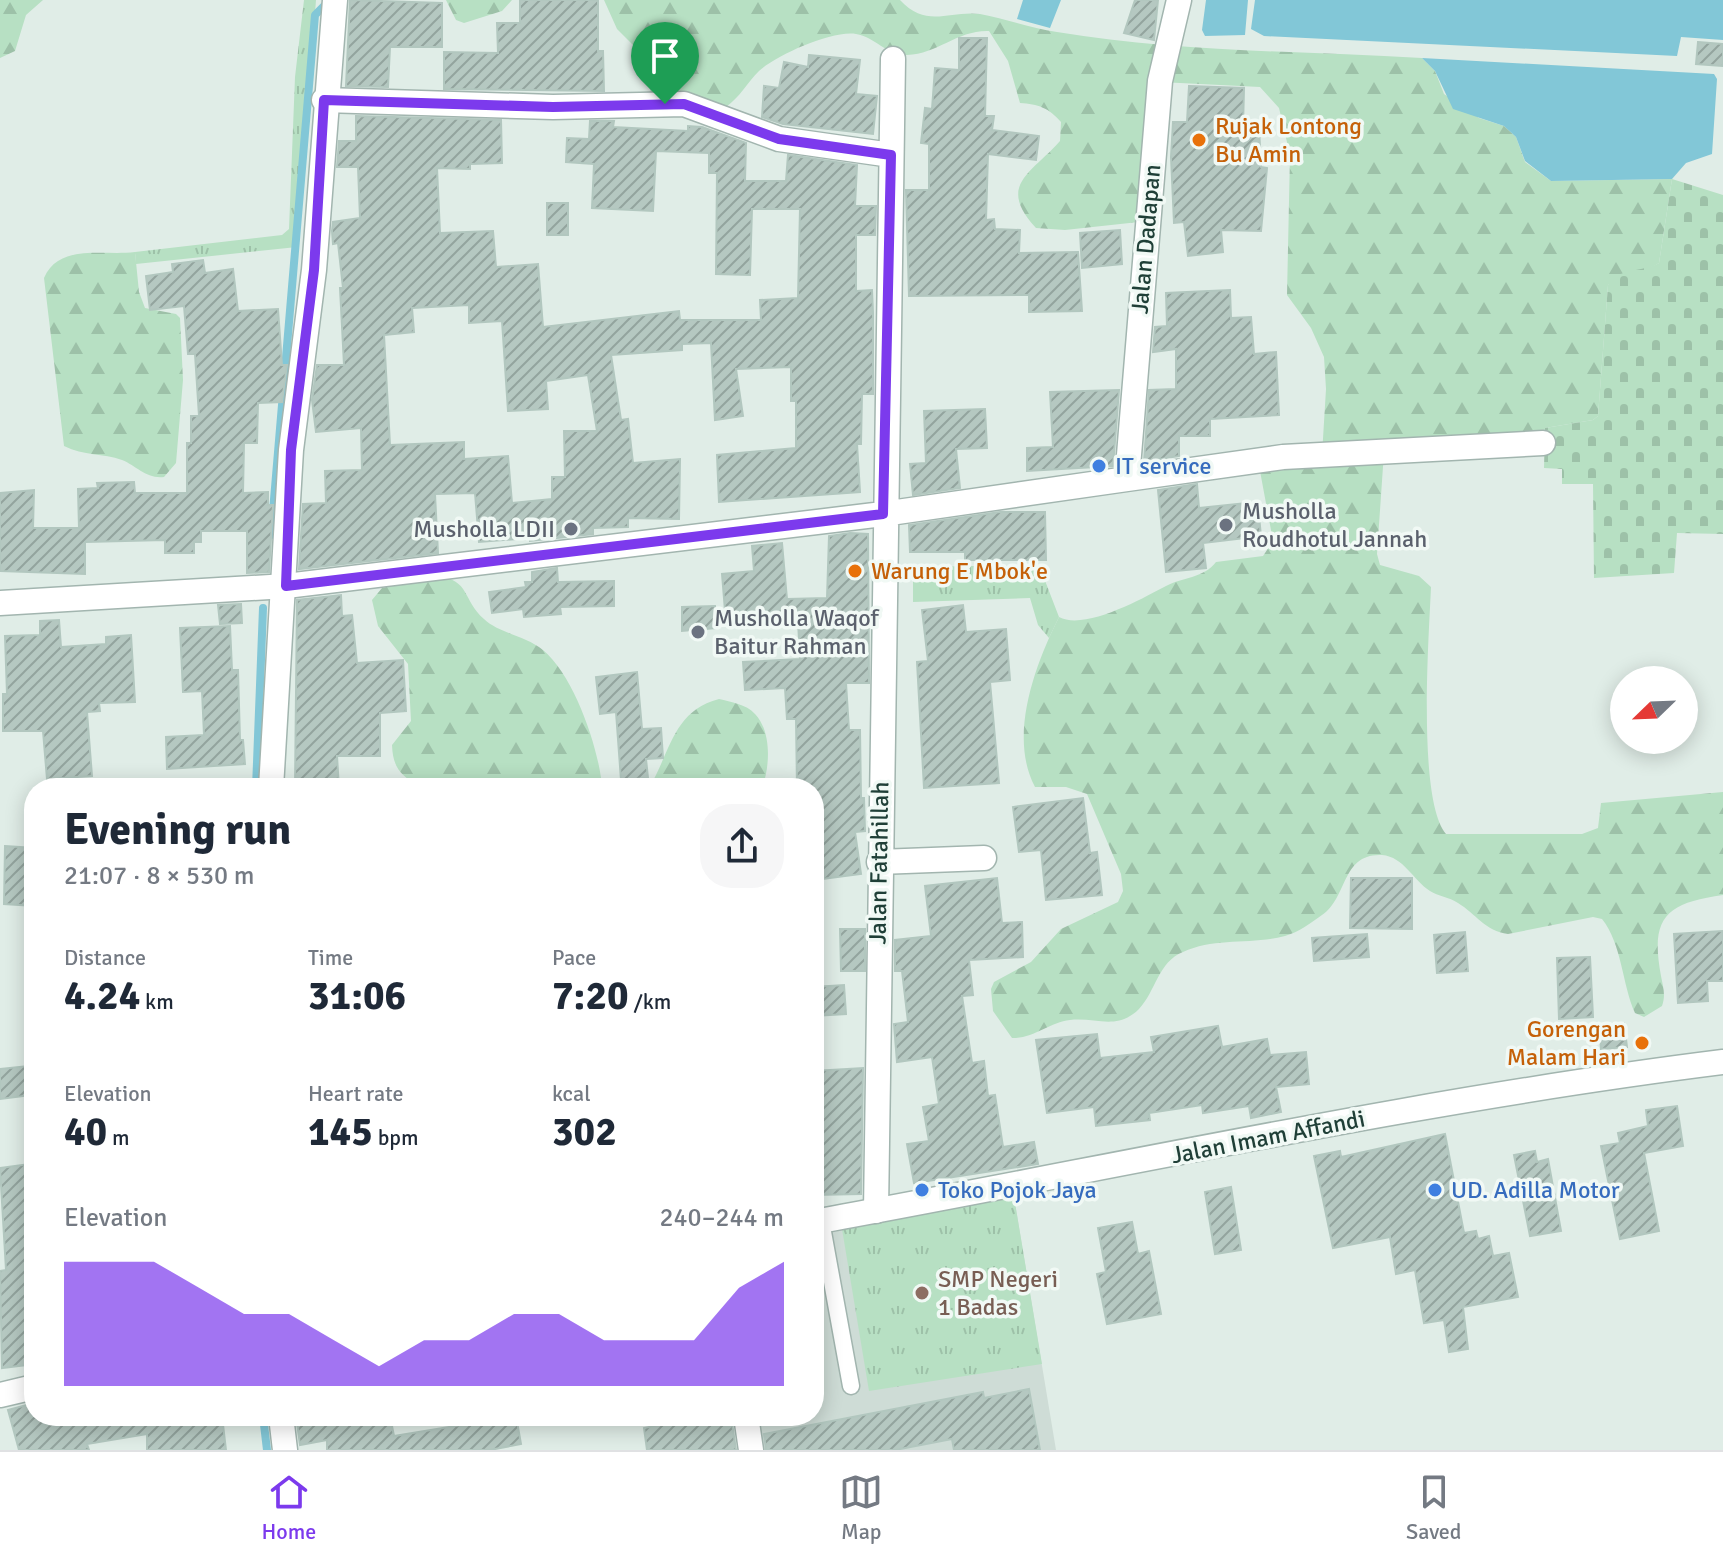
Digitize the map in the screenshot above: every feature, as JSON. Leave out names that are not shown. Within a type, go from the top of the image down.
[{"type":"street","points":[[272,778],[286,586],[291,450],[314,270],[324,100],[335,0]]},
{"type":"street","name":"Jalan Dadapan","points":[[1127,479],[1160,81],[1179,0]]},
{"type":"street","name":"Jalan Fatahillah","points":[[876,1211],[883,514],[893,59]]},
{"type":"street","points":[[324,100],[553,107],[684,104],[779,139],[891,155]]},
{"type":"street","points":[[0,603],[286,586],[883,514],[1283,457],[1543,443]]},
{"type":"street","points":[[879,862],[984,858]]},
{"type":"street","name":"Jalan Imam Affandi","points":[[824,1220],[1442,1105],[1603,1077],[1723,1062]]},
{"type":"street","points":[[0,1395],[24,1389]]},
{"type":"street","points":[[282,1426],[285,1450]]},
{"type":"street","points":[[747,1426],[751,1450]]},
{"type":"lane","points":[[824,1251],[851,1386]]},
{"type":"shaded area","name":"SMP Negeri 1 Badas","points":[[1012,1185],[1056,1450],[751,1450],[747,1426],[824,1426],[824,1220]]},
{"type":"green space","points":[[0,0],[43,0],[26,15],[15,51],[0,58]]},
{"type":"green space","points":[[304,0],[316,0],[297,247],[136,264],[135,252],[282,235],[289,229],[295,77]]},
{"type":"green space","points":[[446,0],[512,0],[502,11],[464,23],[456,20]]},
{"type":"green space","points":[[604,0],[900,0],[910,9],[929,16],[980,14],[1047,30],[1147,44],[1422,58],[1435,71],[1444,94],[1479,118],[1504,126],[1516,137],[1525,162],[1551,181],[1672,179],[1659,263],[1620,277],[1608,285],[1598,416],[1593,420],[1545,428],[1543,443],[1384,452],[1377,554],[1380,565],[1419,576],[1431,587],[1428,754],[1437,815],[1446,834],[1582,834],[1598,828],[1601,803],[1723,792],[1723,895],[1688,903],[1666,916],[1658,940],[1664,991],[1662,1006],[1644,1017],[1635,1013],[1614,940],[1602,919],[1593,917],[1508,934],[1500,932],[1487,926],[1458,903],[1430,891],[1402,864],[1382,855],[1359,861],[1330,907],[1295,932],[1272,939],[1208,944],[1175,957],[1163,970],[1145,1002],[1123,1020],[1070,1020],[1027,1036],[1012,1038],[993,1011],[991,989],[994,982],[1031,962],[1061,929],[1118,902],[1123,891],[1121,874],[1087,794],[1066,787],[1035,787],[1027,767],[1024,723],[1028,701],[1041,657],[1059,617],[1083,620],[1098,617],[1199,574],[1216,562],[1263,556],[1273,541],[1260,471],[1322,455],[1326,389],[1324,357],[1311,328],[1287,295],[1290,155],[1279,108],[1260,87],[1160,82],[1148,221],[1065,230],[1036,228],[1024,213],[1019,190],[1022,180],[1060,141],[1061,122],[1043,108],[1020,103],[1008,61],[989,31],[967,34],[928,51],[907,55],[893,52],[856,34],[833,36],[791,51],[767,65],[726,107],[653,98],[635,47],[617,29]]},
{"type":"green space","points":[[1672,179],[1723,195],[1723,534],[1677,533],[1674,573],[1594,578],[1593,484],[1562,484],[1562,469],[1544,468],[1545,428],[1593,420],[1598,416],[1608,285],[1617,276],[1659,263]]},
{"type":"green space","points":[[135,252],[139,292],[145,308],[176,314],[180,318],[183,380],[176,463],[164,477],[147,474],[122,460],[64,446],[44,278],[51,267],[71,255]]},
{"type":"green space","points":[[1039,565],[1059,617],[1049,638],[1038,625],[1030,598],[913,602],[913,567]]},
{"type":"green space","points":[[437,576],[448,578],[461,586],[477,612],[490,624],[543,650],[564,675],[573,692],[594,746],[601,778],[407,778],[394,760],[392,745],[411,721],[408,664],[378,626],[372,600],[382,588]]},
{"type":"green space","points":[[719,699],[738,704],[761,721],[768,750],[765,778],[654,778],[682,723],[704,705]]},
{"type":"green space","points":[[1012,1185],[1042,1364],[869,1391],[840,1217]]},
{"type":"water","points":[[1023,0],[1061,0],[1050,28],[1017,19]]},
{"type":"water","points":[[1206,0],[1248,0],[1245,35],[1205,36],[1202,30]]},
{"type":"water","points":[[1255,0],[1723,0],[1723,40],[1681,37],[1677,56],[1264,36],[1251,29]]},
{"type":"water","points":[[1422,58],[1714,74],[1717,79],[1712,154],[1686,163],[1672,179],[1551,181],[1525,161],[1516,137],[1504,126],[1453,109],[1435,71]]},
{"type":"building","points":[[350,0],[442,3],[442,47],[390,47],[388,87],[346,86]]},
{"type":"building","points":[[520,0],[598,0],[598,51],[603,51],[604,91],[444,89],[444,52],[498,53],[497,23],[520,23]]},
{"type":"building","points":[[1135,0],[1158,0],[1154,40],[1124,33]]},
{"type":"building","points":[[959,38],[987,38],[985,116],[994,116],[992,130],[1039,136],[1036,160],[988,154],[986,220],[994,219],[995,229],[1020,230],[1019,253],[1078,252],[1082,311],[1029,312],[1029,295],[909,296],[906,190],[929,190],[929,144],[921,143],[925,108],[932,109],[935,68],[959,70]]},
{"type":"building","points":[[1698,42],[1723,44],[1723,66],[1696,64]]},
{"type":"building","points":[[809,55],[860,60],[856,94],[877,96],[873,134],[783,124],[762,117],[764,86],[779,88],[784,62],[808,67]]},
{"type":"building","points":[[1189,86],[1244,88],[1243,128],[1259,127],[1261,167],[1267,168],[1261,231],[1221,230],[1223,252],[1188,256],[1184,222],[1174,223],[1171,157],[1173,122],[1187,122]]},
{"type":"building","points":[[356,116],[501,120],[502,163],[470,164],[470,169],[437,168],[440,233],[493,231],[496,267],[538,264],[543,327],[679,311],[680,320],[761,320],[760,300],[798,298],[800,209],[752,209],[750,275],[716,274],[717,173],[709,173],[709,153],[656,151],[653,211],[592,208],[594,164],[566,162],[567,138],[589,139],[590,121],[614,121],[613,127],[688,131],[688,126],[702,127],[746,143],[745,181],[786,181],[788,155],[857,165],[855,206],[876,206],[875,235],[856,235],[856,291],[872,290],[873,313],[873,394],[862,394],[861,444],[857,444],[860,492],[719,502],[717,455],[796,448],[796,401],[791,401],[791,367],[736,369],[743,416],[715,420],[711,343],[682,344],[682,350],[611,355],[621,420],[628,419],[633,463],[680,459],[679,519],[628,518],[628,527],[593,528],[593,534],[530,541],[530,538],[479,542],[475,493],[435,494],[438,553],[299,569],[303,504],[326,503],[325,471],[362,470],[361,428],[316,432],[312,400],[317,365],[344,365],[340,288],[343,288],[338,243],[333,244],[332,231],[333,222],[360,218],[358,167],[337,167],[339,141],[356,141]],"holes":[[[469,305],[469,323],[502,321],[508,411],[548,409],[546,381],[588,375],[597,431],[564,431],[565,477],[552,477],[552,499],[512,503],[508,456],[464,459],[464,442],[390,445],[384,335],[414,332],[412,308]]]},
{"type":"building","points":[[547,203],[568,203],[568,235],[547,235]]},
{"type":"building","points":[[1120,230],[1122,264],[1082,268],[1080,233]]},
{"type":"building","points":[[203,260],[205,273],[233,269],[238,311],[278,309],[282,365],[287,365],[282,402],[258,403],[257,443],[244,443],[243,493],[268,492],[268,505],[273,505],[269,572],[247,573],[247,531],[201,531],[201,542],[194,542],[194,553],[165,553],[165,540],[85,542],[85,574],[0,571],[0,493],[34,490],[33,528],[79,528],[78,489],[98,488],[97,483],[134,482],[135,493],[187,493],[187,443],[191,443],[191,416],[199,416],[195,354],[188,354],[184,306],[150,310],[146,276],[173,272],[172,264]]},
{"type":"building","points":[[1230,290],[1231,318],[1251,317],[1254,354],[1276,352],[1279,415],[1210,419],[1210,436],[1179,436],[1179,456],[1144,462],[1149,390],[1176,389],[1176,349],[1153,352],[1155,327],[1167,326],[1166,293]]},
{"type":"building","points":[[1119,390],[1113,466],[1027,471],[1027,448],[1053,447],[1050,392]]},
{"type":"building","points":[[985,409],[987,448],[956,449],[960,488],[913,495],[910,464],[926,463],[924,411]]},
{"type":"building","points":[[1197,484],[1199,508],[1246,503],[1248,517],[1259,516],[1261,536],[1203,543],[1206,568],[1166,572],[1158,490]]},
{"type":"building","points":[[1000,512],[1045,512],[1046,560],[965,560],[965,552],[910,552],[909,525]]},
{"type":"building","points":[[868,534],[869,683],[846,683],[849,730],[860,730],[865,831],[855,832],[861,874],[824,879],[824,778],[797,778],[796,719],[787,719],[785,688],[745,690],[743,662],[800,659],[798,621],[726,623],[722,574],[754,571],[752,546],[782,543],[787,599],[827,598],[829,536]]},
{"type":"building","points":[[557,568],[558,582],[614,581],[614,606],[560,607],[561,614],[524,617],[523,609],[492,613],[489,592],[526,587],[525,582],[532,582],[532,572]]},
{"type":"building","points":[[341,595],[342,616],[352,615],[357,663],[403,660],[406,711],[380,713],[380,756],[337,756],[338,778],[295,778],[297,600]]},
{"type":"building","points":[[241,604],[242,623],[220,624],[218,605]]},
{"type":"building","points":[[963,605],[966,632],[1006,629],[1010,680],[990,682],[999,783],[924,788],[917,662],[928,661],[922,610]]},
{"type":"building","points":[[715,606],[716,628],[682,631],[682,607]]},
{"type":"building","points":[[59,620],[61,647],[106,644],[106,637],[131,635],[135,702],[99,703],[100,711],[87,712],[92,776],[47,778],[43,731],[3,731],[3,694],[7,694],[5,636],[40,635],[40,621]]},
{"type":"building","points":[[230,626],[232,670],[238,670],[240,740],[243,740],[245,764],[167,769],[166,737],[204,735],[202,691],[183,692],[180,628]]},
{"type":"building","points":[[637,672],[642,729],[661,728],[663,758],[646,759],[648,778],[621,778],[616,712],[600,714],[596,677]]},
{"type":"building","points":[[1083,798],[1090,853],[1097,852],[1102,895],[1046,900],[1041,850],[1019,852],[1013,807]]},
{"type":"building","points":[[5,846],[24,847],[24,905],[4,904]]},
{"type":"building","points":[[997,878],[1002,923],[1022,922],[1023,957],[969,960],[973,995],[962,996],[972,1063],[984,1061],[988,1096],[995,1095],[1003,1147],[1034,1142],[1038,1164],[914,1183],[907,1144],[929,1141],[923,1107],[939,1104],[932,1057],[897,1062],[894,1024],[908,1022],[902,971],[895,971],[895,940],[931,936],[925,886]]},
{"type":"building","points":[[1351,878],[1412,878],[1412,929],[1350,928]]},
{"type":"building","points":[[840,929],[865,929],[865,971],[841,971]]},
{"type":"building","points":[[1723,931],[1723,981],[1707,981],[1708,1001],[1678,1003],[1674,934]]},
{"type":"building","points":[[1465,932],[1468,971],[1437,973],[1434,935]]},
{"type":"building","points":[[1367,934],[1369,957],[1314,961],[1312,938]]},
{"type":"building","points":[[1590,957],[1593,1017],[1559,1019],[1557,958]]},
{"type":"building","points":[[844,985],[846,1014],[824,1015],[824,986]]},
{"type":"building","points":[[1624,1023],[1627,1047],[1601,1049],[1599,1025]]},
{"type":"building","points":[[1218,1026],[1222,1047],[1267,1039],[1270,1055],[1306,1052],[1309,1084],[1276,1087],[1281,1112],[1251,1118],[1249,1106],[1203,1113],[1202,1105],[1149,1113],[1150,1120],[1096,1126],[1094,1107],[1047,1113],[1036,1040],[1097,1034],[1100,1058],[1154,1052],[1151,1037]]},
{"type":"building","points":[[24,1066],[24,1096],[0,1099],[0,1069]]},
{"type":"building","points":[[863,1068],[861,1194],[824,1195],[824,1070]]},
{"type":"building","points":[[1677,1106],[1683,1146],[1644,1153],[1659,1231],[1620,1239],[1601,1146],[1620,1143],[1618,1133],[1648,1126],[1646,1110]]},
{"type":"building","points":[[1445,1134],[1464,1233],[1476,1231],[1478,1239],[1489,1236],[1493,1256],[1509,1253],[1518,1297],[1463,1307],[1468,1349],[1449,1352],[1444,1320],[1424,1323],[1415,1270],[1396,1274],[1390,1237],[1333,1248],[1314,1156],[1340,1151],[1341,1157]]},
{"type":"building","points":[[1535,1151],[1537,1162],[1548,1159],[1561,1231],[1530,1236],[1514,1155]]},
{"type":"building","points":[[24,1165],[24,1365],[2,1368],[0,1271],[6,1270],[0,1168]]},
{"type":"building","points":[[1231,1187],[1241,1250],[1215,1254],[1205,1192]]},
{"type":"building","points":[[1132,1222],[1138,1254],[1149,1251],[1161,1314],[1107,1324],[1097,1274],[1106,1272],[1098,1228]]},
{"type":"building","points":[[1029,1389],[1040,1450],[954,1450],[952,1439],[895,1450],[766,1450],[764,1434],[806,1426],[824,1426],[824,1422],[983,1392],[984,1398]]},
{"type":"building","points":[[24,1406],[24,1426],[223,1426],[226,1450],[147,1450],[147,1434],[87,1444],[89,1450],[19,1450],[8,1410]]},
{"type":"building","points":[[297,1426],[392,1426],[394,1436],[455,1426],[518,1426],[521,1444],[490,1450],[327,1450],[327,1440],[300,1445]]},
{"type":"building","points":[[732,1426],[736,1450],[647,1450],[644,1428]]},
{"type":"waterway","points":[[271,535],[315,15],[330,0]]},
{"type":"waterway","points":[[256,778],[263,608]]},
{"type":"waterway","points":[[264,1426],[267,1450]]},
{"type":"place","name":"Rujak Lontong Bu Amin","points":[[1199,140]]},
{"type":"place","name":"IT service","points":[[1099,466]]},
{"type":"place","name":"Musholla Roudhotul Jannah","points":[[1226,525]]},
{"type":"place","name":"Musholla LDII","points":[[571,529]]},
{"type":"place","name":"Warung E Mbok'e","points":[[855,571]]},
{"type":"place","name":"Musholla Waqof Baitur Rahman","points":[[698,632]]},
{"type":"place","name":"Gorengan Malam Hari","points":[[1642,1043]]},
{"type":"place","name":"Toko Pojok Jaya","points":[[922,1190]]},
{"type":"place","name":"UD. Adilla Motor","points":[[1435,1190]]},
{"type":"place","name":"SMP Negeri 1 Badas","points":[[922,1293]]},
{"type":"route","points":[[324,100],[553,107],[665,104],[684,104],[779,139],[891,155],[883,514],[286,586],[291,450],[314,270],[324,100]]}]
